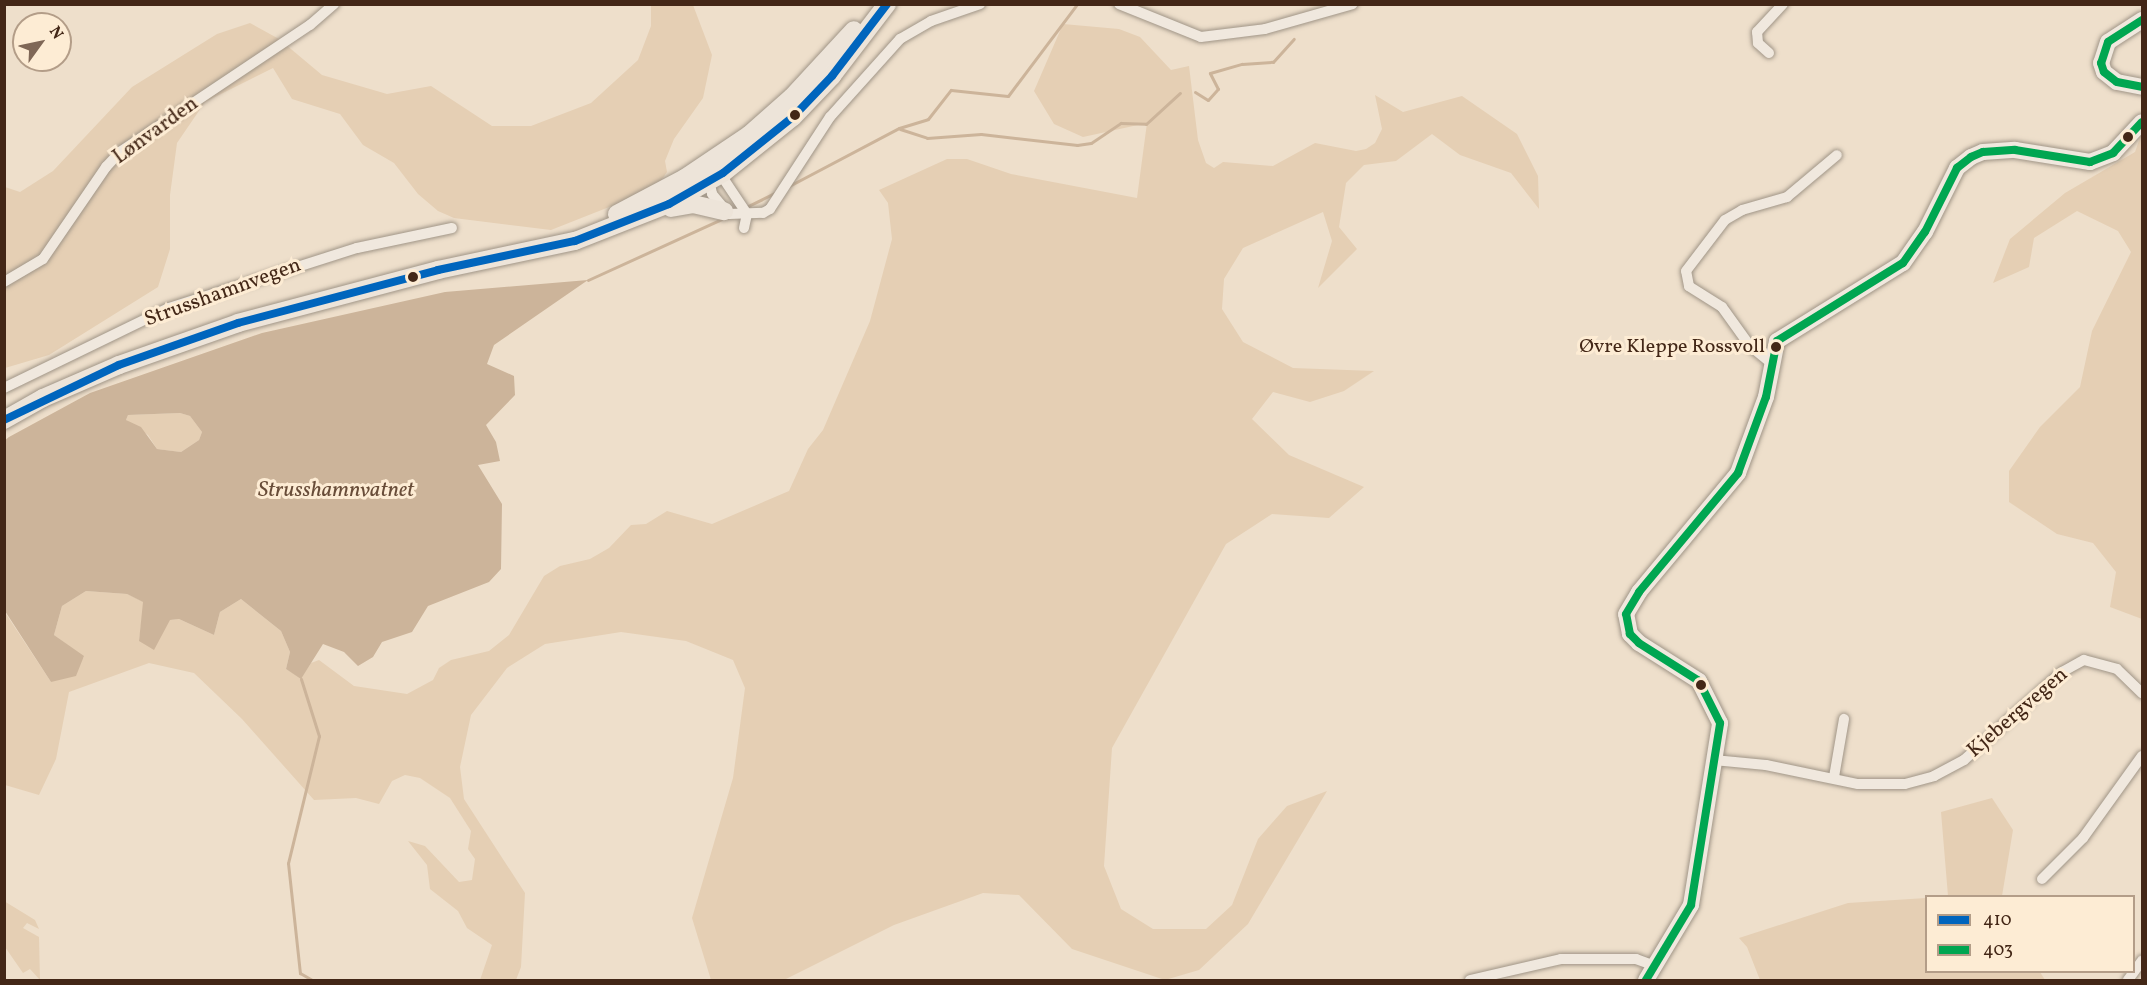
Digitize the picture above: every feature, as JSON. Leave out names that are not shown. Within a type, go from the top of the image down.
[{"type":"main road","points":[[543,245],[712,174],[792,97],[875,4]]},
{"type":"main road","points":[[646,214],[761,145],[808,102],[887,4]]},
{"type":"main road","points":[[4,420],[99,373],[238,323],[503,256],[646,214],[693,204],[724,211]]},
{"type":"street","name":"Lønvarden","points":[[4,282],[43,259],[105,167],[120,152],[310,25],[334,4]]},
{"type":"street","points":[[712,174],[724,211],[763,213],[775,205],[830,117],[900,39],[931,21],[980,4]]},
{"type":"street","points":[[1119,4],[1201,37],[1265,29],[1353,4]]},
{"type":"street","points":[[1769,53],[1758,43],[1756,32],[1783,4]]},
{"type":"street","points":[[2142,20],[2108,42],[2101,63],[2104,72],[2117,82],[2142,87]]},
{"type":"street","points":[[1646,981],[1691,905],[1719,723],[1708,693],[1699,681],[1630,634],[1626,614],[1639,592],[1738,473],[1766,397],[1770,362],[1782,336],[1903,263],[1925,232],[1957,168],[1971,157],[1983,152],[2015,150],[2076,162],[2098,161],[2113,153],[2142,122]]},
{"type":"street","points":[[1770,362],[1750,346],[1722,307],[1689,286],[1686,271],[1725,220],[1742,210],[1787,196],[1837,155]]},
{"type":"street","points":[[712,174],[747,213]]},
{"type":"street","points":[[744,228],[747,213]]},
{"type":"street","name":"Strusshamnvegen","points":[[4,388],[169,308],[357,248],[452,228]]},
{"type":"street","name":"Kjebergvegen","points":[[1714,760],[1834,777],[1858,784],[1892,785],[1943,772],[1983,746],[2062,672],[2084,660],[2110,666],[2141,689]]},
{"type":"street","points":[[1834,777],[1844,718]]},
{"type":"street","points":[[2042,879],[2084,838],[2142,756]]},
{"type":"street","points":[[1470,981],[1568,958],[1636,959],[1655,966]]},
{"type":"shaded area","points":[[651,5],[693,5],[712,55],[703,98],[674,139],[665,161],[667,172],[660,182],[642,194],[551,230],[454,218],[438,211],[418,194],[394,163],[363,145],[340,114],[292,99],[273,68],[205,102],[177,143],[170,195],[170,249],[158,287],[49,355],[5,368],[5,187],[20,192],[53,171],[132,87],[217,34],[250,23],[279,39],[322,75],[387,94],[431,86],[492,126],[531,126],[591,103],[638,60],[651,26]]},
{"type":"shaded area","points":[[1063,24],[1119,29],[1140,37],[1171,70],[1189,66],[1198,140],[1206,163],[1214,168],[1223,162],[1273,166],[1315,143],[1356,151],[1366,149],[1375,143],[1382,129],[1375,95],[1403,112],[1462,96],[1517,134],[1538,176],[1539,209],[1511,173],[1460,155],[1432,134],[1396,161],[1364,165],[1346,183],[1339,227],[1357,249],[1318,288],[1332,241],[1323,212],[1243,248],[1224,279],[1222,309],[1243,342],[1293,368],[1374,371],[1344,391],[1310,402],[1273,392],[1252,419],[1289,455],[1364,487],[1329,518],[1272,514],[1226,544],[1112,748],[1104,866],[1121,909],[1153,929],[1206,929],[1232,905],[1258,839],[1287,806],[1327,791],[1248,924],[1199,970],[1165,980],[1072,949],[1019,895],[983,893],[894,925],[784,980],[711,980],[692,918],[733,778],[745,688],[733,660],[686,641],[621,632],[545,644],[507,668],[471,715],[460,767],[464,799],[525,893],[521,967],[516,980],[480,980],[492,945],[467,928],[458,911],[430,889],[427,865],[408,841],[425,846],[459,882],[472,880],[475,859],[468,849],[471,831],[450,798],[420,778],[405,775],[392,781],[379,804],[356,798],[314,800],[242,719],[194,673],[149,663],[69,692],[56,759],[39,795],[5,785],[4,611],[51,682],[84,657],[54,635],[62,606],[86,591],[127,594],[144,602],[139,641],[169,620],[179,619],[214,635],[220,612],[241,599],[281,631],[290,652],[286,669],[301,678],[311,663],[319,660],[354,686],[407,694],[433,680],[439,668],[451,660],[489,651],[509,635],[544,576],[560,566],[590,559],[609,548],[631,525],[646,524],[667,511],[712,524],[789,491],[808,449],[823,430],[870,321],[892,239],[888,203],[879,190],[947,159],[967,159],[1011,174],[1137,198],[1147,123],[1083,137],[1054,124],[1034,91]]},
{"type":"shaded area","points":[[2142,132],[2142,619],[2110,607],[2116,572],[2093,543],[2057,534],[2009,502],[2009,471],[2040,427],[2080,387],[2092,331],[2131,252],[2118,231],[2077,211],[2034,238],[2029,267],[1993,283],[2010,239],[2065,193],[2135,152]]},
{"type":"shaded area","points":[[180,413],[190,416],[202,432],[199,440],[181,452],[157,449],[148,435],[126,420],[128,415]]},
{"type":"shaded area","points":[[1992,798],[2013,830],[2002,895],[1948,895],[1941,812]]},
{"type":"shaded area","points":[[1925,898],[1925,973],[2041,973],[2045,980],[1760,980],[1747,947],[1739,938],[1848,903]]},
{"type":"shaded area","points":[[4,901],[35,920],[39,929],[27,923],[23,928],[39,937],[40,980],[30,969],[23,973],[5,947]]},
{"type":"water","name":"Strusshamnvatnet","points":[[588,280],[494,345],[487,364],[514,376],[515,395],[486,425],[496,442],[500,461],[478,465],[502,504],[501,569],[489,582],[428,606],[412,632],[382,642],[373,657],[358,666],[344,652],[323,644],[301,679],[286,669],[290,652],[281,631],[241,599],[220,612],[214,635],[179,619],[170,620],[154,650],[139,641],[143,602],[127,594],[86,591],[62,606],[54,635],[84,656],[76,676],[51,682],[5,611],[4,441],[90,393],[262,333],[445,292]],"holes":[[[180,413],[190,416],[202,432],[199,440],[181,452],[157,449],[141,427],[126,420],[128,415]]]},
{"type":"waterway","points":[[789,186],[899,128],[928,119],[951,90],[1008,96],[1077,4]]},
{"type":"waterway","points":[[1195,92],[1208,100],[1218,89],[1210,73],[1242,64],[1273,62],[1294,39]]},
{"type":"waterway","points":[[900,129],[927,138],[981,134],[1077,145],[1091,143],[1121,123],[1146,124],[1180,93]]},
{"type":"waterway","points":[[746,207],[775,193]]},
{"type":"waterway","points":[[588,280],[724,218]]},
{"type":"waterway","points":[[301,679],[319,736],[288,863],[300,973],[312,980]]},
{"type":"transit line","name":"410","points":[[4,420],[119,365],[238,323],[438,270],[575,241],[669,204],[723,173],[793,117],[832,76],[887,4]]},
{"type":"transit line","name":"403","points":[[2142,20],[2108,42],[2101,63],[2104,72],[2117,82],[2142,87]]},
{"type":"transit line","name":"403","points":[[1646,980],[1691,905],[1720,723],[1699,681],[1639,643],[1630,634],[1626,614],[1639,592],[1738,473],[1766,397],[1777,341],[1903,263],[1925,232],[1957,168],[1971,157],[1983,152],[2015,150],[2090,162],[2113,153],[2142,122]]},
{"type":"place","name":"Øvre Kleppe Rossvoll","points":[[1776,347]]}]
